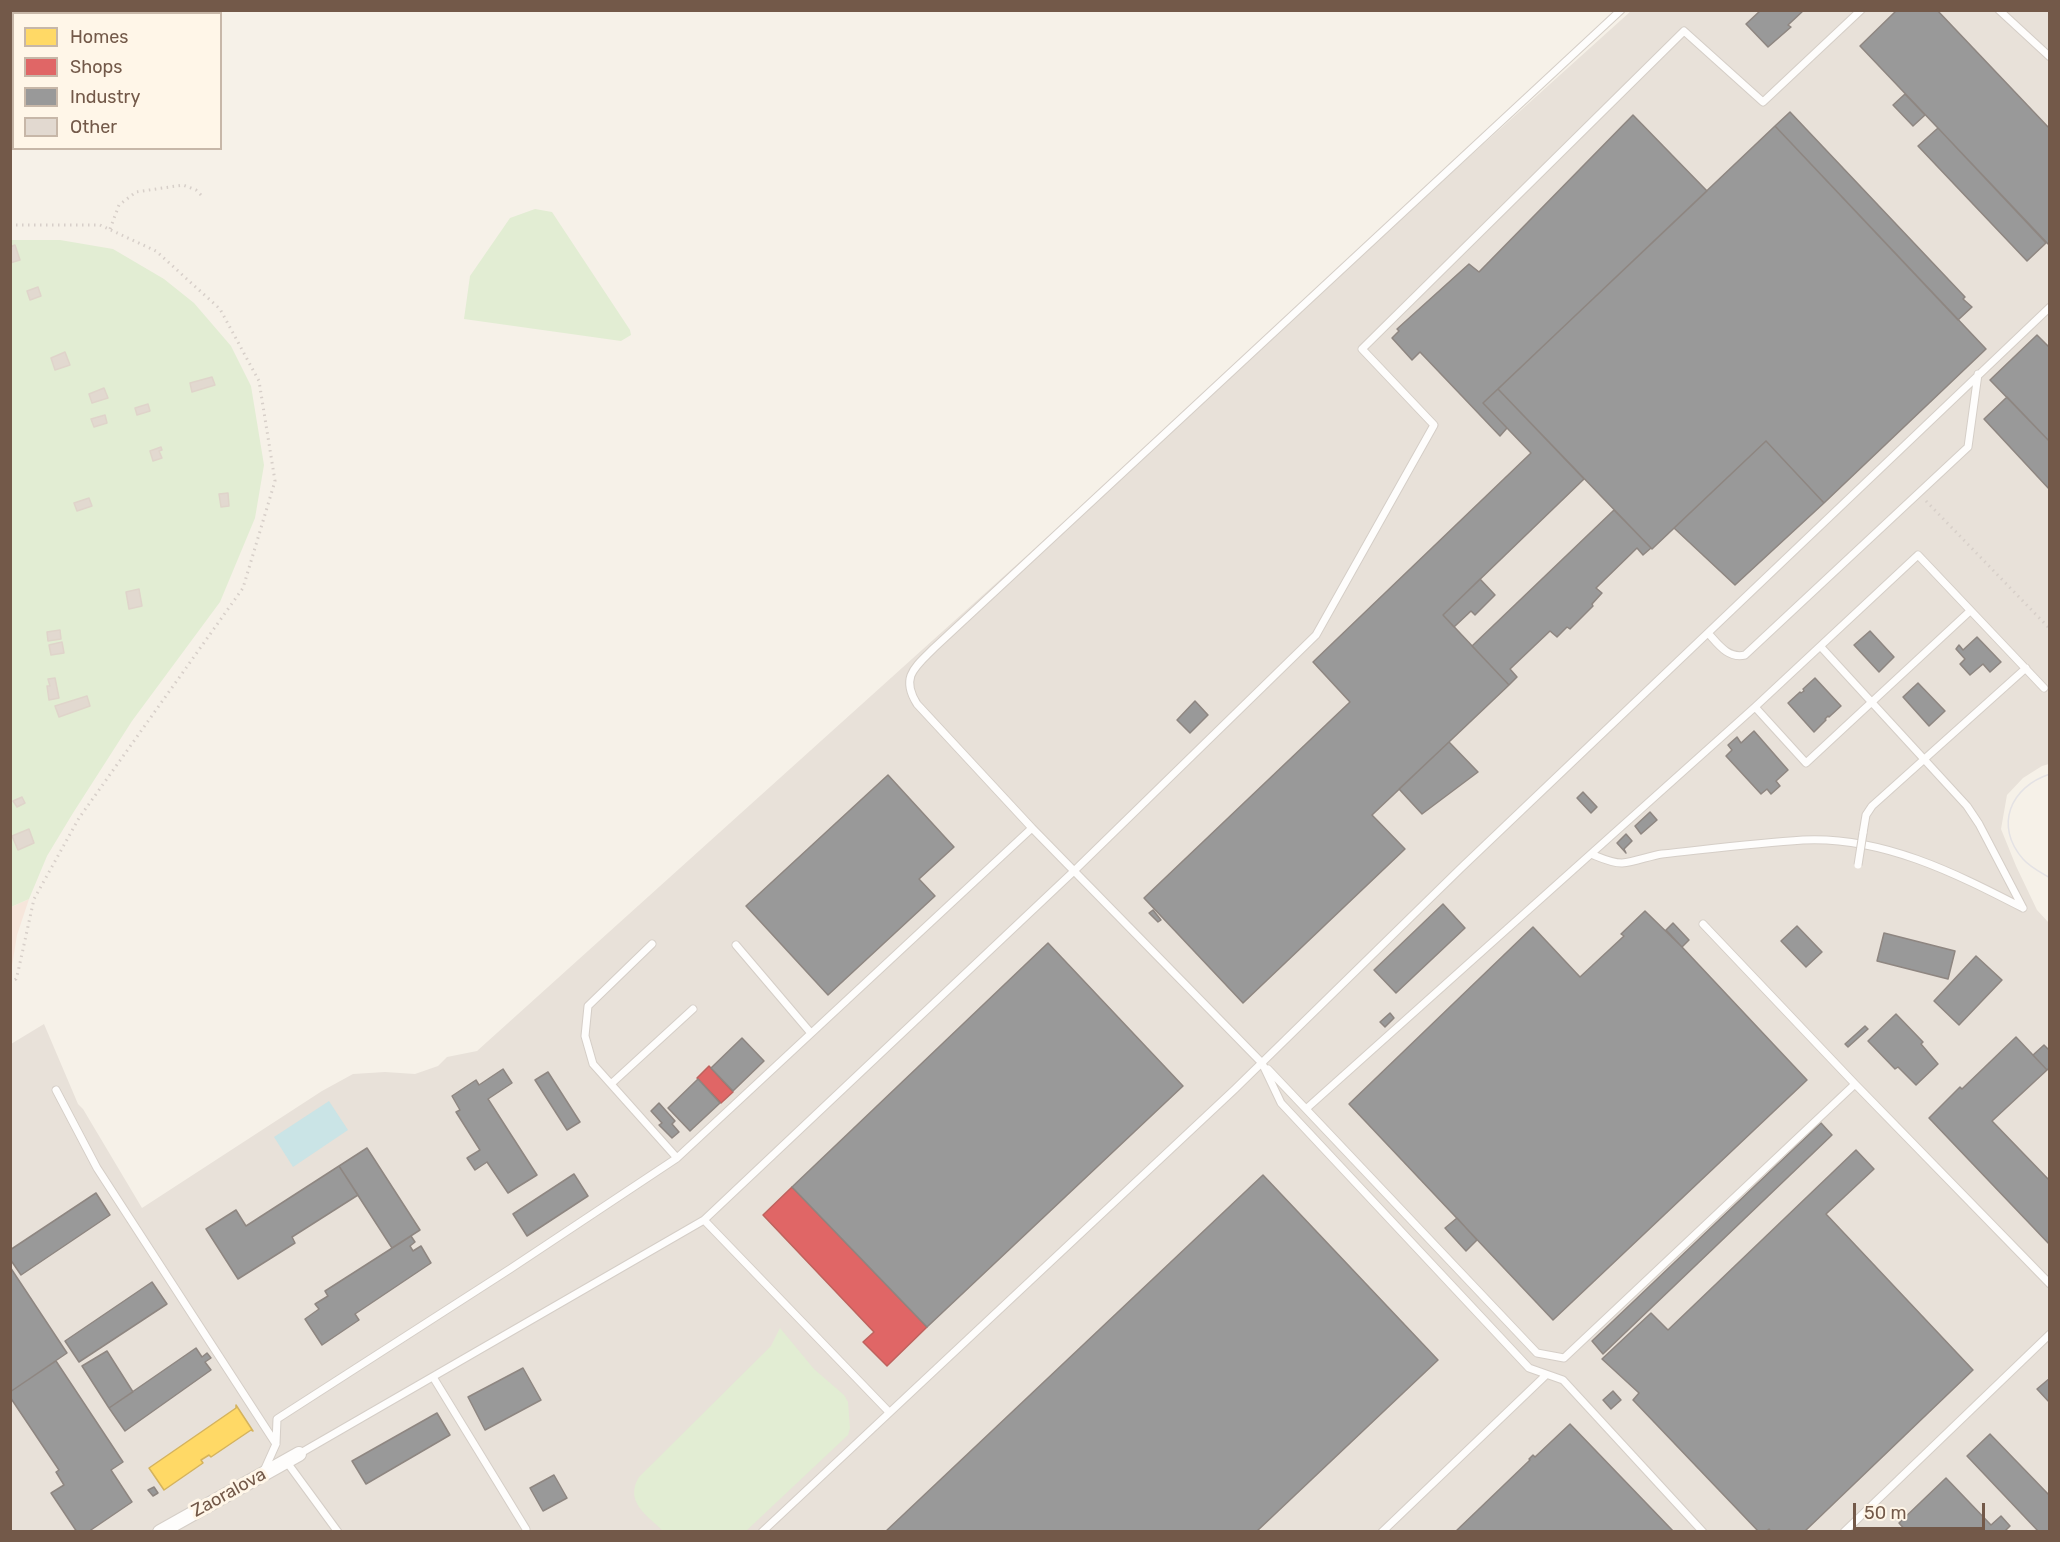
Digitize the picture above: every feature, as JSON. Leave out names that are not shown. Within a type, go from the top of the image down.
[{"type":"street","name":"Zaoralova","points":[[160,1532],[292,1458]]},
{"type":"lane","points":[[1621,10],[942,640],[914,669],[909,680],[909,688],[917,704],[1032,828],[1262,1063],[1537,1353],[1564,1358],[1855,1084]]},
{"type":"lane","points":[[338,1532],[292,1458],[705,1220],[1074,872],[1316,635],[1434,425],[1362,349],[1684,31],[1763,102],[1861,10]]},
{"type":"lane","points":[[2000,10],[2049,57]]},
{"type":"lane","points":[[762,1532],[1262,1063],[1461,868],[2049,306]]},
{"type":"lane","points":[[1708,633],[1731,655],[1738,657],[1745,655],[1919,494],[1968,447],[1978,375]]},
{"type":"lane","points":[[1306,1109],[1755,707],[1918,555],[2044,688]]},
{"type":"lane","points":[[1755,707],[1806,763],[1970,611]]},
{"type":"lane","points":[[1592,854],[1607,861],[1621,863],[1659,855],[1804,840],[1844,841],[1895,852],[1940,867],[2023,908],[1973,814],[1925,758],[1821,646]]},
{"type":"lane","points":[[1858,865],[1866,815],[1872,806],[2026,668]]},
{"type":"lane","points":[[262,1475],[276,1444],[277,1419],[677,1158],[1032,828]]},
{"type":"lane","points":[[1703,924],[2049,1284]]},
{"type":"lane","points":[[652,944],[588,1006],[585,1036],[593,1064],[677,1158]]},
{"type":"lane","points":[[736,945],[810,1032]]},
{"type":"lane","points":[[611,1084],[693,1010]]},
{"type":"lane","points":[[1262,1063],[1281,1103],[1529,1368],[1563,1380],[1703,1532]]},
{"type":"lane","points":[[56,1090],[97,1168],[276,1444]]},
{"type":"lane","points":[[705,1220],[889,1412]]},
{"type":"lane","points":[[1844,1532],[2049,1334]]},
{"type":"lane","points":[[1382,1532],[1546,1375]]},
{"type":"lane","points":[[433,1377],[526,1529]]},
{"type":"path","points":[[110,229],[119,205],[136,192],[183,185],[196,190],[202,196]]},
{"type":"path","points":[[10,225],[100,225],[156,251],[220,309],[259,381],[275,481],[243,588],[79,818],[34,899],[18,972],[15,979],[10,982]]},
{"type":"path","points":[[1919,494],[2049,629]]},
{"type":"shaded area","points":[[1631,11],[2049,11],[2049,764],[2023,778],[2007,795],[2001,829],[2037,910],[2049,923],[2049,1531],[11,1532],[11,1044],[44,1024],[78,1104],[142,1208],[322,1091],[353,1074],[385,1072],[415,1074],[438,1066],[447,1057],[477,1051]]},
{"type":"shaded area","points":[[29,899],[17,935],[11,972],[11,907]]},
{"type":"green space","points":[[535,209],[552,212],[630,330],[631,335],[621,341],[464,319],[470,276],[510,218]]},
{"type":"green space","points":[[11,240],[60,240],[113,249],[164,279],[194,303],[231,346],[251,386],[264,465],[255,518],[220,602],[132,721],[47,856],[29,899],[11,907]]},
{"type":"green space","points":[[780,1328],[814,1369],[844,1395],[848,1402],[850,1428],[848,1435],[746,1531],[663,1531],[644,1513],[636,1501],[635,1486],[639,1477],[771,1346]]},
{"type":"water","points":[[329,1101],[348,1130],[293,1167],[274,1137]]},
{"type":"building: Homes","points":[[236,1405],[253,1431],[251,1430],[211,1457],[209,1455],[201,1460],[203,1463],[164,1490],[149,1468],[236,1408]]},
{"type":"building: Shops","points":[[709,1066],[733,1092],[721,1103],[697,1078]]},
{"type":"building: Shops","points":[[792,1187],[927,1327],[887,1366],[863,1342],[874,1332],[763,1215]]},
{"type":"building: Industry","points":[[1761,10],[1804,10],[1788,25],[1791,27],[1768,47],[1746,24]]},
{"type":"building: Industry","points":[[1897,10],[1937,10],[2050,129],[2050,246],[1860,46]]},
{"type":"building: Industry","points":[[1905,94],[1925,115],[1913,126],[1893,105]]},
{"type":"building: Industry","points":[[1790,112],[1965,297],[1963,299],[1972,307],[1958,320],[1775,126]]},
{"type":"building: Industry","points":[[1633,115],[1707,191],[1483,403],[1507,428],[1500,436],[1420,352],[1412,360],[1392,338],[1399,331],[1397,329],[1469,264],[1479,272]]},
{"type":"building: Industry","points":[[1775,126],[1986,349],[1824,503],[1766,441],[1652,549],[1498,389]]},
{"type":"building: Industry","points":[[1938,128],[2046,243],[2027,261],[1918,146]]},
{"type":"building: Industry","points":[[2037,335],[2050,348],[2050,442],[1990,380]]},
{"type":"building: Industry","points":[[1498,389],[1584,479],[1443,615],[1509,685],[1372,815],[1405,849],[1243,1003],[1144,898],[1350,702],[1313,662],[1531,453],[1483,403]]},
{"type":"building: Industry","points":[[2007,397],[2050,442],[2050,490],[1984,419]]},
{"type":"building: Industry","points":[[1766,441],[1824,503],[1735,585],[1674,528]]},
{"type":"building: Industry","points":[[1614,510],[1651,548],[1643,555],[1637,548],[1596,588],[1602,593],[1592,604],[1593,606],[1570,629],[1567,627],[1557,637],[1550,631],[1510,669],[1517,677],[1509,685],[1472,646]]},
{"type":"building: Industry","points":[[1480,579],[1495,595],[1475,615],[1471,611],[1454,627],[1443,615]]},
{"type":"building: Industry","points":[[1870,631],[1894,657],[1879,672],[1854,645]]},
{"type":"building: Industry","points":[[1977,637],[2001,662],[1990,672],[1983,664],[1970,675],[1960,664],[1965,659],[1956,649],[1959,645],[1963,650]]},
{"type":"building: Industry","points":[[1815,678],[1841,706],[1828,716],[1814,732],[1788,703],[1804,691],[1803,689]]},
{"type":"building: Industry","points":[[1918,683],[1945,711],[1929,726],[1903,697]]},
{"type":"building: Industry","points":[[1195,701],[1208,715],[1190,733],[1177,720]]},
{"type":"building: Industry","points":[[1754,731],[1788,770],[1776,781],[1780,786],[1771,794],[1767,789],[1761,794],[1726,756],[1732,750],[1728,745],[1737,737],[1741,743]]},
{"type":"building: Industry","points":[[1449,742],[1478,772],[1422,814],[1399,789]]},
{"type":"building: Industry","points":[[888,775],[954,847],[919,879],[935,896],[828,995],[746,906]]},
{"type":"building: Industry","points":[[1583,792],[1597,807],[1591,813],[1577,798]]},
{"type":"building: Industry","points":[[1650,812],[1657,820],[1641,834],[1635,826]]},
{"type":"building: Industry","points":[[1626,834],[1632,841],[1624,849],[1626,853],[1617,843]]},
{"type":"building: Industry","points":[[1443,904],[1465,928],[1396,993],[1374,970]]},
{"type":"building: Industry","points":[[1153,910],[1161,920],[1158,922],[1149,913]]},
{"type":"building: Industry","points":[[1645,911],[1807,1080],[1553,1320],[1349,1104],[1533,927],[1580,977],[1624,936],[1621,934]]},
{"type":"building: Industry","points":[[1673,923],[1689,940],[1682,947],[1666,930]]},
{"type":"building: Industry","points":[[1797,926],[1822,952],[1806,967],[1781,941]]},
{"type":"building: Industry","points":[[1884,933],[1955,951],[1948,979],[1877,961]]},
{"type":"building: Industry","points":[[1048,943],[1183,1086],[927,1327],[792,1187]]},
{"type":"building: Industry","points":[[1976,956],[2002,980],[1959,1025],[1934,1001]]},
{"type":"building: Industry","points":[[1390,1013],[1394,1018],[1385,1027],[1380,1022]]},
{"type":"building: Industry","points":[[1896,1014],[1923,1042],[1921,1044],[1938,1064],[1916,1085],[1898,1067],[1895,1069],[1868,1041]]},
{"type":"building: Industry","points":[[1865,1026],[1868,1029],[1848,1047],[1845,1044]]},
{"type":"building: Industry","points":[[2016,1037],[2047,1070],[1992,1121],[2050,1181],[2050,1245],[1929,1118]]},
{"type":"building: Industry","points":[[742,1038],[764,1061],[733,1091],[711,1068]]},
{"type":"building: Industry","points":[[2044,1045],[2050,1051],[2050,1067],[2047,1070],[2033,1055]]},
{"type":"building: Industry","points":[[503,1069],[512,1083],[488,1099],[537,1175],[508,1193],[487,1162],[475,1170],[467,1158],[480,1150],[456,1112],[460,1110],[452,1096],[476,1080],[479,1085]]},
{"type":"building: Industry","points":[[548,1072],[580,1122],[567,1130],[535,1080]]},
{"type":"building: Industry","points":[[698,1079],[720,1103],[690,1131],[668,1108]]},
{"type":"building: Industry","points":[[659,1103],[675,1121],[672,1124],[679,1132],[672,1138],[659,1125],[662,1123],[651,1111]]},
{"type":"building: Industry","points":[[1821,1123],[1832,1135],[1603,1354],[1592,1341]]},
{"type":"building: Industry","points":[[367,1148],[420,1230],[392,1248],[339,1166]]},
{"type":"building: Industry","points":[[1856,1150],[1874,1169],[1826,1214],[1973,1370],[1804,1532],[1771,1532],[1769,1529],[1766,1532],[1759,1532],[1633,1400],[1639,1393],[1602,1359],[1651,1313],[1668,1330]]},
{"type":"building: Industry","points":[[339,1166],[358,1195],[292,1237],[295,1243],[238,1279],[206,1229],[236,1210],[246,1226]]},
{"type":"building: Industry","points":[[574,1174],[588,1196],[527,1236],[513,1214]]},
{"type":"building: Industry","points":[[1263,1175],[1438,1360],[1256,1532],[885,1532]]},
{"type":"building: Industry","points":[[96,1193],[110,1215],[21,1275],[10,1259],[10,1250]]},
{"type":"building: Industry","points":[[1457,1218],[1477,1240],[1466,1251],[1445,1228]]},
{"type":"building: Industry","points":[[411,1236],[415,1242],[410,1246],[413,1251],[421,1246],[431,1263],[355,1314],[359,1320],[322,1345],[305,1319],[319,1309],[315,1304],[328,1296],[325,1291]]},
{"type":"building: Industry","points":[[10,1267],[67,1353],[10,1392]]},
{"type":"building: Industry","points":[[152,1282],[167,1304],[79,1362],[65,1341]]},
{"type":"building: Industry","points":[[196,1348],[202,1357],[207,1353],[211,1358],[205,1362],[211,1370],[125,1431],[109,1408]]},
{"type":"building: Industry","points":[[107,1351],[133,1392],[109,1408],[82,1366]]},
{"type":"building: Industry","points":[[56,1361],[123,1462],[111,1470],[132,1502],[88,1532],[77,1532],[51,1493],[64,1485],[56,1472],[59,1470],[10,1397],[10,1392]]},
{"type":"building: Industry","points":[[523,1368],[541,1400],[485,1430],[468,1397]]},
{"type":"building: Industry","points":[[2050,1378],[2050,1403],[2037,1389]]},
{"type":"building: Industry","points":[[1613,1391],[1621,1400],[1611,1409],[1603,1400]]},
{"type":"building: Industry","points":[[437,1413],[450,1435],[366,1484],[352,1461]]},
{"type":"building: Industry","points":[[1570,1424],[1674,1532],[1455,1532],[1533,1455],[1535,1457]]},
{"type":"building: Industry","points":[[1990,1434],[2050,1496],[2050,1532],[2039,1532],[1967,1456]]},
{"type":"building: Industry","points":[[554,1475],[567,1498],[543,1511],[530,1488]]},
{"type":"building: Industry","points":[[1946,1478],[1991,1525],[2001,1516],[2010,1526],[2004,1532],[1907,1532],[1899,1523]]},
{"type":"building: Industry","points":[[154,1487],[158,1493],[153,1496],[148,1490]]},
{"type":"building: Other","points":[[15,245],[20,260],[10,263],[10,247]]},
{"type":"building: Other","points":[[38,287],[41,296],[30,300],[27,291]]},
{"type":"building: Other","points":[[65,352],[70,365],[55,370],[51,358]]},
{"type":"building: Other","points":[[212,377],[215,385],[192,392],[190,383]]},
{"type":"building: Other","points":[[104,388],[108,398],[92,403],[89,394]]},
{"type":"building: Other","points":[[148,404],[150,411],[137,415],[135,408]]},
{"type":"building: Other","points":[[105,415],[107,423],[94,427],[91,419]]},
{"type":"building: Other","points":[[161,447],[162,450],[159,451],[162,458],[153,461],[150,451]]},
{"type":"building: Other","points":[[228,493],[229,506],[221,507],[219,494]]},
{"type":"building: Other","points":[[89,498],[92,506],[77,511],[74,503]]},
{"type":"building: Other","points":[[139,589],[142,606],[129,609],[126,592]]},
{"type":"building: Other","points":[[60,630],[61,639],[48,641],[47,632]]},
{"type":"building: Other","points":[[62,642],[64,653],[51,655],[49,645]]},
{"type":"building: Other","points":[[55,678],[59,698],[49,700],[48,679]]},
{"type":"building: Other","points":[[87,696],[90,706],[59,717],[55,706]]},
{"type":"building: Other","points":[[22,797],[25,803],[17,807],[13,801]]},
{"type":"building: Other","points":[[29,829],[34,843],[18,850],[12,836]]},
{"type":"tram line","points":[[2050,774],[2036,780],[2016,798],[2008,821],[2009,834],[2023,859],[2050,878]]}]
